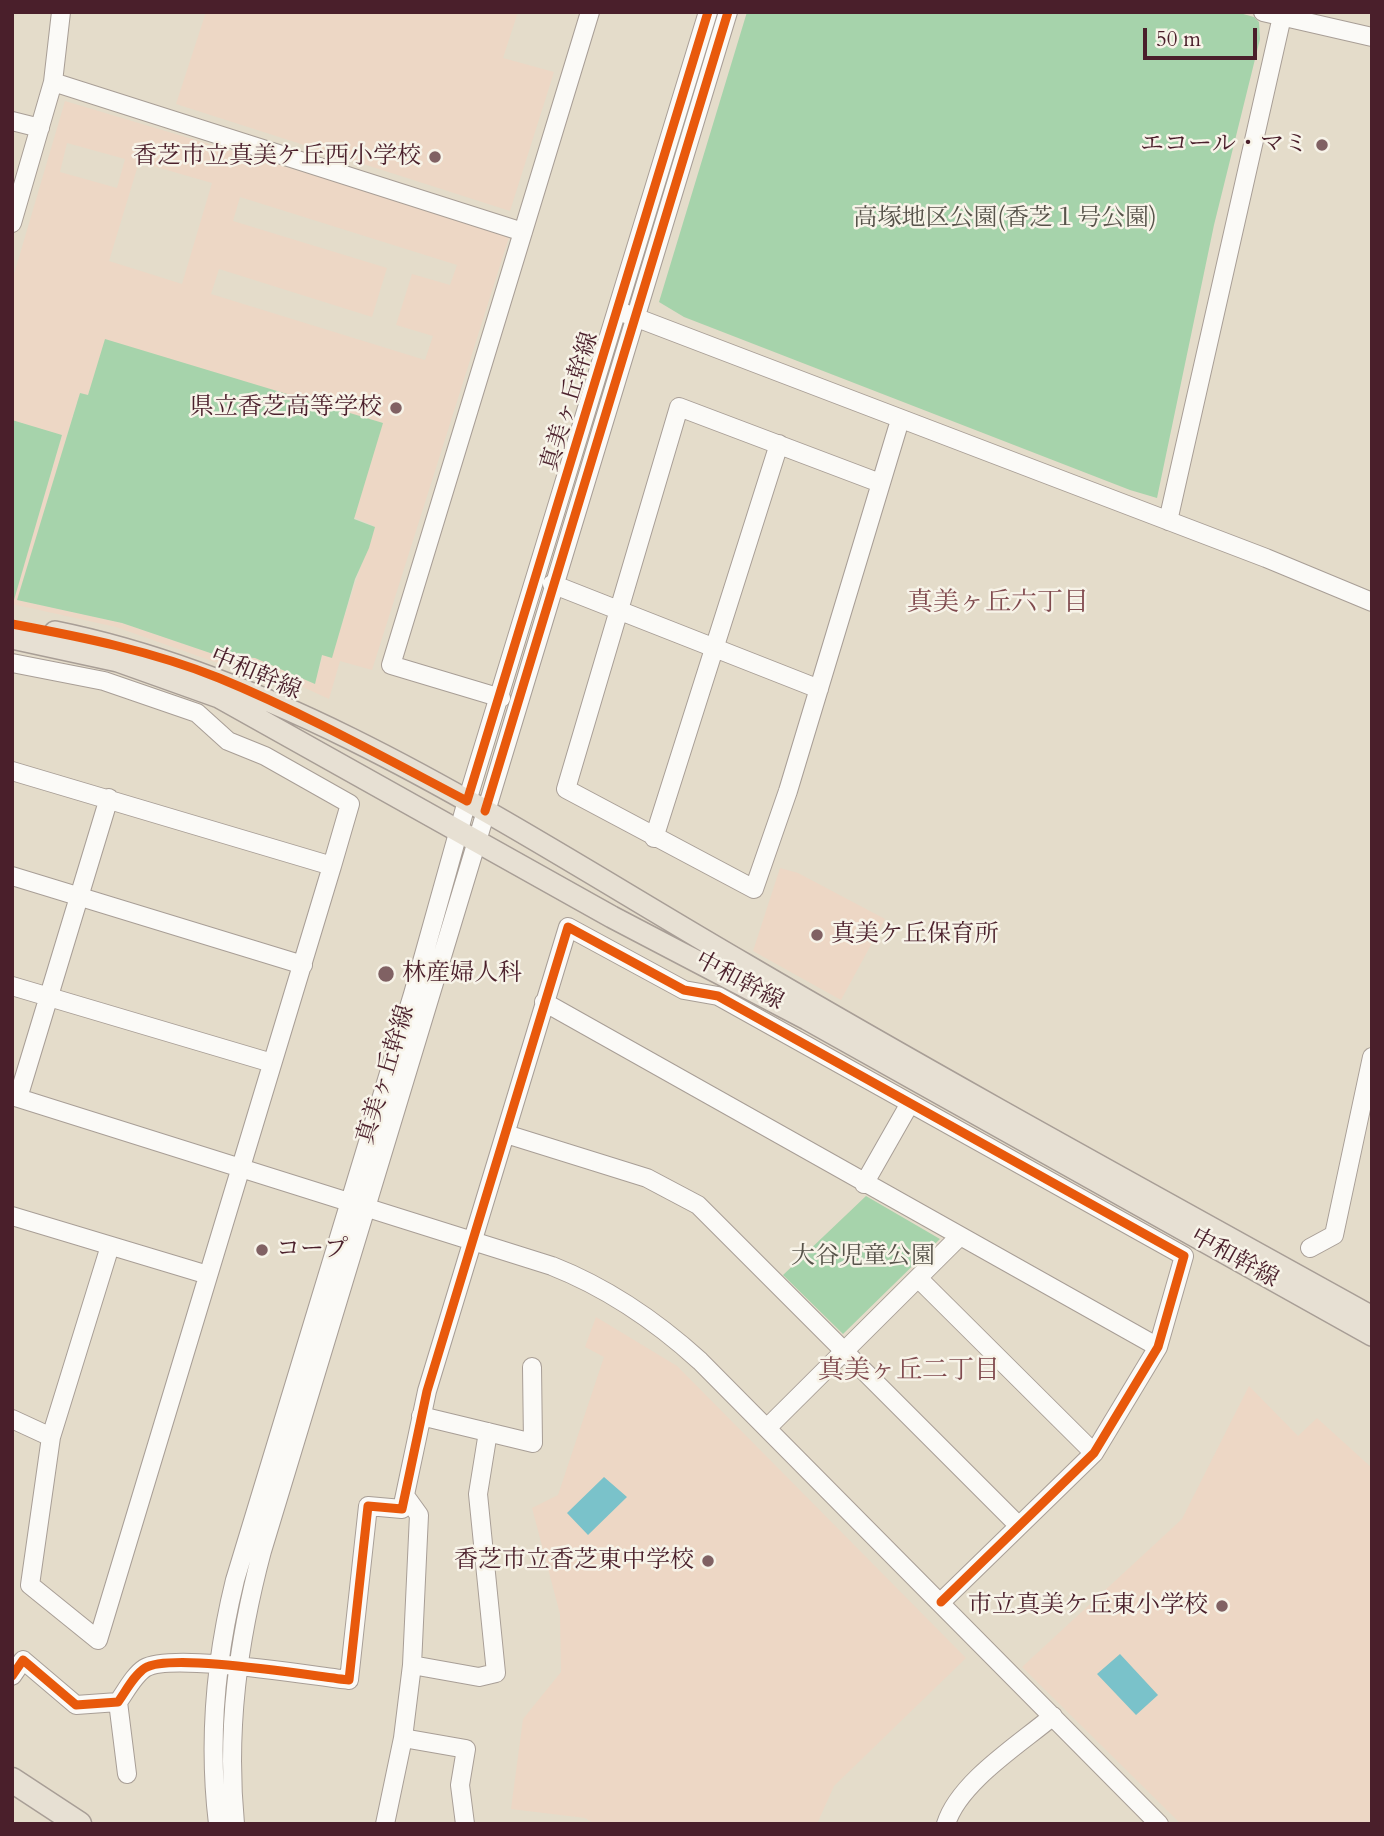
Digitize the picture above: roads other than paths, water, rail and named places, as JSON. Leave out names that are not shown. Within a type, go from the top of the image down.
[{"type":"highway","points":[[12,1780],[79,1824]]},
{"type":"main road","name":"中和幹線","points":[[12,624],[119,645],[217,677],[320,724],[476,806],[814,1005],[1372,1317]]},
{"type":"main road","name":"中和幹線","points":[[12,638],[118,661],[196,687],[248,712],[612,917],[807,1019],[1372,1335]]},
{"type":"street","points":[[12,223],[53,82],[61,12]]},
{"type":"street","points":[[501,698],[391,664],[590,12]]},
{"type":"street","name":"真美ヶ丘幹線","points":[[476,806],[552,584],[709,12]]},
{"type":"street","name":"真美ヶ丘幹線","points":[[236,1824],[231,1759],[237,1667],[262,1551],[365,1209],[476,806],[501,698],[727,12]]},
{"type":"street","points":[[1263,12],[1372,37]]},
{"type":"street","points":[[1168,521],[1282,15]]},
{"type":"street","points":[[53,82],[523,232]]},
{"type":"street","points":[[12,121],[40,128]]},
{"type":"street","points":[[626,314],[1372,602]]},
{"type":"street","points":[[880,483],[679,407],[566,789],[754,889],[819,689],[900,420]]},
{"type":"street","points":[[654,838],[779,444]]},
{"type":"street","points":[[552,584],[819,689]]},
{"type":"street","points":[[12,663],[104,681],[197,713],[228,741],[265,756],[350,804],[98,1640],[30,1585],[51,1437],[110,1246]]},
{"type":"street","points":[[12,771],[332,866]]},
{"type":"street","points":[[109,798],[15,1097],[365,1209],[475,1239],[578,1276],[652,1320],[700,1361],[1159,1824]]},
{"type":"street","name":"真美ヶ丘幹線","points":[[218,1824],[212,1738],[218,1665],[226,1619],[245,1544],[347,1203],[468,835]]},
{"type":"street","points":[[12,876],[303,965]]},
{"type":"street","points":[[127,1774],[118,1702],[145,1668],[169,1663],[218,1665],[349,1680],[368,1506],[402,1509],[421,1416],[568,927],[684,990],[718,996],[909,1105],[1184,1256],[1158,1347],[1094,1453],[941,1602]]},
{"type":"street","points":[[12,986],[272,1063]]},
{"type":"street","points":[[544,1002],[1158,1347]]},
{"type":"street","points":[[1310,1248],[1334,1235],[1372,1057]]},
{"type":"street","points":[[864,1184],[909,1105]]},
{"type":"street","points":[[506,1134],[647,1178],[698,1205],[1018,1525]]},
{"type":"street","points":[[12,1216],[208,1276]]},
{"type":"street","points":[[767,1428],[959,1237]]},
{"type":"street","points":[[919,1279],[1094,1453]]},
{"type":"street","points":[[421,1416],[533,1443],[533,1367]]},
{"type":"street","points":[[12,1419],[51,1437]]},
{"type":"street","points":[[412,1665],[479,1677],[496,1673],[478,1494],[488,1432]]},
{"type":"street","points":[[385,1824],[403,1738],[412,1665],[419,1515],[406,1497]]},
{"type":"street","points":[[12,1676],[23,1660],[76,1705],[118,1702]]},
{"type":"street","points":[[946,1824],[955,1803],[981,1776],[1053,1716]]},
{"type":"street","points":[[403,1738],[466,1749],[460,1784],[465,1824]]},
{"type":"water","points":[[604,1477],[627,1497],[588,1535],[567,1513]]},
{"type":"water","points":[[1120,1654],[1158,1695],[1136,1715],[1097,1674]]},
{"type":"place","name":"エコール・マミ","points":[[1322,145]]},
{"type":"place","name":"香芝市立真美ケ丘西小学校","points":[[435,157]]},
{"type":"place","name":"県立香芝高等学校","points":[[396,408]]},
{"type":"place","name":"真美ケ丘保育所","points":[[817,935]]},
{"type":"place","name":"林産婦人科","points":[[386,974]]},
{"type":"place","name":"コープ","points":[[262,1250]]},
{"type":"place","name":"香芝市立香芝東中学校","points":[[708,1561]]},
{"type":"place","name":"市立真美ケ丘東小学校","points":[[1222,1606]]},
{"type":"district","name":"真美ヶ丘六丁目","points":[[998,604]]},
{"type":"district","name":"真美ヶ丘二丁目","points":[[909,1372]]},
{"type":"park label","name":"高塚地区公園(香芝１号公園)","points":[[1005,219]]},
{"type":"park label","name":"大谷児童公園","points":[[863,1257]]}]
